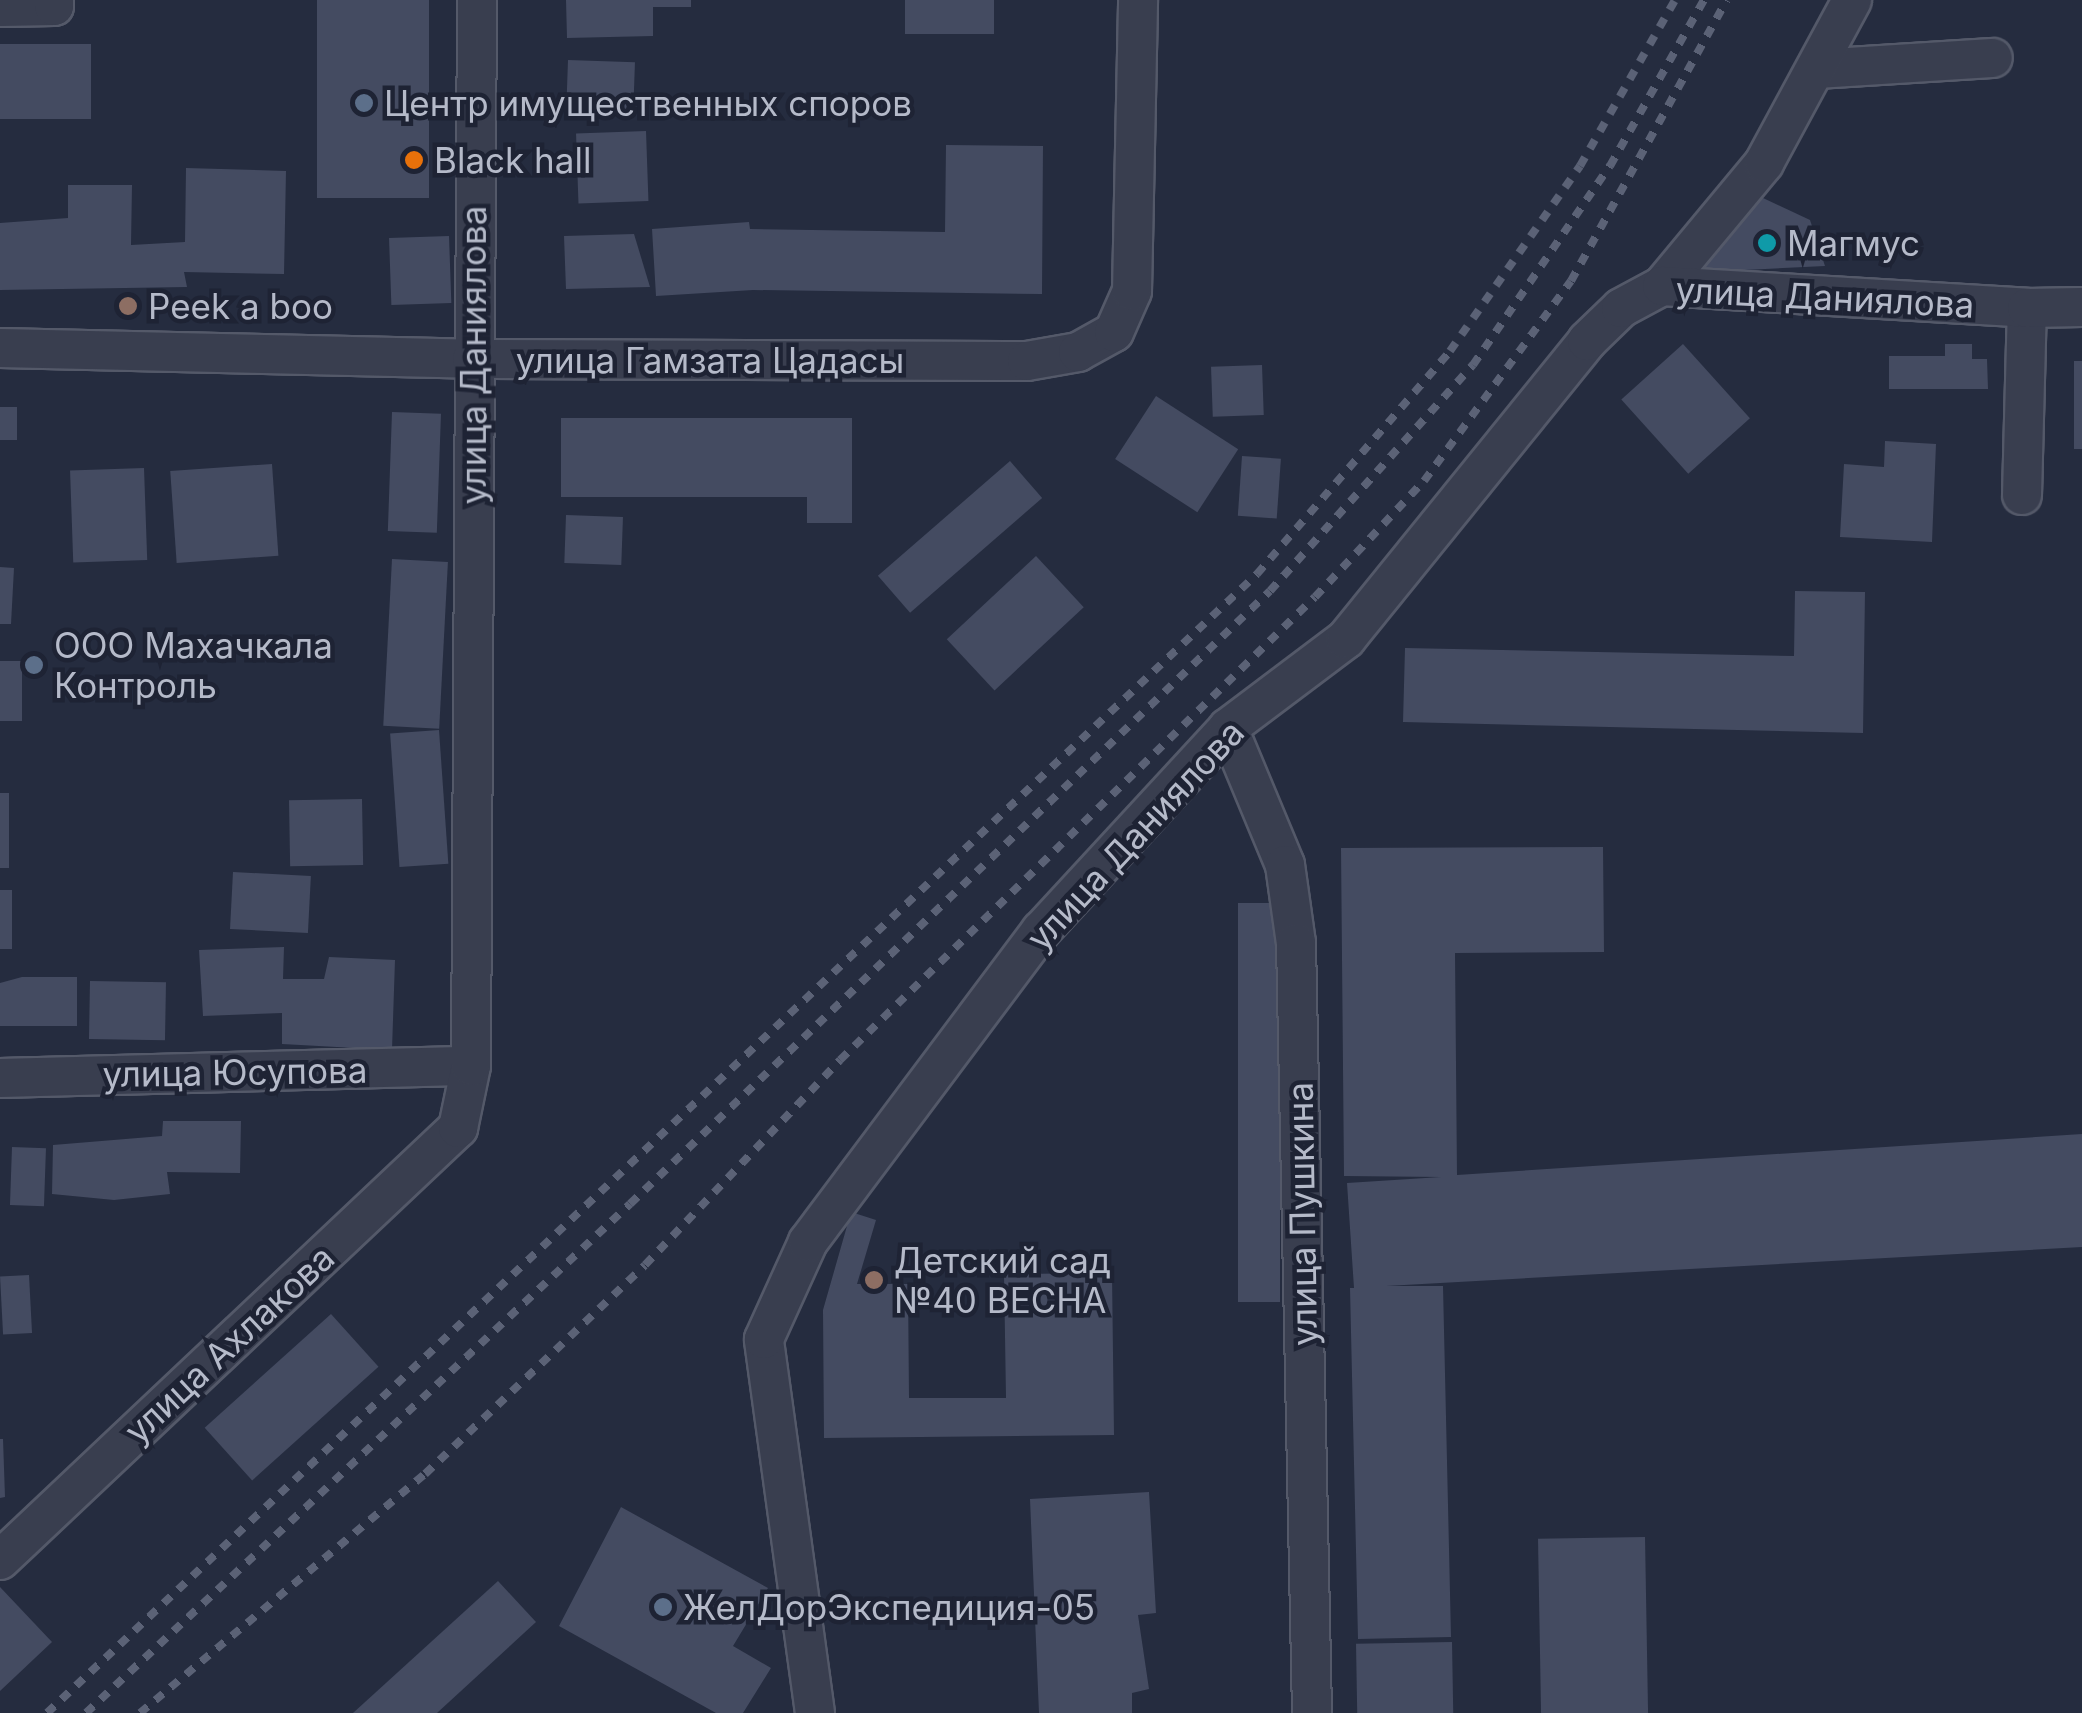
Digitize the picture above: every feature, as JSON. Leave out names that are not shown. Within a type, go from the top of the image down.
[{"type":"street","points":[[0,7],[54,6],[54,0]]},
{"type":"street","name":"улица Даниялова","points":[[458,1128],[471,1066],[472,359],[478,0]]},
{"type":"street","name":"улица Гамзата Цадасы","points":[[0,348],[472,359],[1027,361],[1078,352],[1114,332],[1132,292],[1138,0]]},
{"type":"street","points":[[1662,286],[1764,163],[1852,0]]},
{"type":"street","points":[[1816,69],[1993,58]]},
{"type":"street","name":"улица Даниялова","points":[[815,1713],[764,1339],[808,1242],[1042,932],[1228,728],[1346,639],[1586,341],[1621,308],[1662,286],[2027,308],[2082,307]]},
{"type":"street","points":[[2022,495],[2027,308]]},
{"type":"street","name":"улица Пушкина","points":[[1228,728],[1285,866],[1296,944],[1312,1713]]},
{"type":"street","name":"улица Юсупова","points":[[0,1078],[471,1066]]},
{"type":"street","name":"улица Ахлакова","points":[[0,1560],[458,1128]]},
{"type":"building","points":[[317,0],[429,0],[429,198],[317,198]]},
{"type":"building","points":[[566,0],[691,0],[691,7],[653,7],[653,36],[567,38]]},
{"type":"building","points":[[905,0],[994,0],[994,34],[905,34]]},
{"type":"building","points":[[0,44],[91,44],[91,119],[0,119]]},
{"type":"building","points":[[568,60],[635,62],[633,111],[566,109]]},
{"type":"building","points":[[646,131],[648,201],[578,203],[576,133]]},
{"type":"building","points":[[946,145],[1043,146],[1042,294],[753,290],[656,296],[652,229],[749,222],[750,229],[945,232]]},
{"type":"building","points":[[186,168],[286,171],[284,274],[184,272],[187,287],[0,290],[0,223],[68,218],[68,185],[132,185],[131,245],[185,242]]},
{"type":"building","name":"Магмус","points":[[1763,198],[1810,220],[1825,266],[1685,273]]},
{"type":"building","points":[[634,234],[650,287],[566,289],[564,236]]},
{"type":"building","points":[[449,236],[451,303],[391,305],[389,238]]},
{"type":"building","points":[[1683,344],[1750,418],[1688,474],[1621,400]]},
{"type":"building","points":[[1945,344],[1972,344],[1972,359],[1987,359],[1988,389],[1889,389],[1889,356],[1945,356]]},
{"type":"building","points":[[2074,361],[2082,361],[2082,449],[2074,449]]},
{"type":"building","points":[[1262,365],[1264,415],[1213,417],[1211,367]]},
{"type":"building","points":[[1156,396],[1238,449],[1197,512],[1115,459]]},
{"type":"building","points":[[0,407],[17,407],[17,440],[0,440]]},
{"type":"building","points":[[392,412],[441,414],[437,533],[388,531]]},
{"type":"building","points":[[561,418],[852,418],[852,523],[807,523],[807,497],[561,497]]},
{"type":"building","points":[[1885,441],[1936,444],[1932,542],[1840,537],[1844,464],[1884,467]]},
{"type":"building","points":[[1242,456],[1281,459],[1277,519],[1238,516]]},
{"type":"building","points":[[1010,461],[1042,498],[910,613],[878,576]]},
{"type":"building","points":[[272,464],[278,556],[177,563],[170,471]]},
{"type":"building","points":[[144,468],[147,560],[73,563],[70,471]]},
{"type":"building","points":[[566,515],[623,517],[621,565],[564,563]]},
{"type":"building","points":[[1036,556],[1084,607],[995,690],[947,639]]},
{"type":"building","points":[[392,559],[448,562],[439,729],[383,726]]},
{"type":"building","points":[[0,567],[14,568],[11,624],[0,624]]},
{"type":"building","points":[[1795,591],[1865,592],[1863,733],[1403,722],[1405,648],[1794,656]]},
{"type":"building","points":[[0,661],[22,661],[22,721],[0,721]]},
{"type":"building","points":[[439,730],[448,864],[399,867],[390,733]]},
{"type":"building","points":[[0,793],[9,793],[9,868],[0,868]]},
{"type":"building","points":[[362,799],[363,865],[290,866],[289,800]]},
{"type":"building","points":[[1603,847],[1604,952],[1455,953],[1457,1175],[2082,1134],[2082,1247],[1386,1286],[1443,1286],[1451,1637],[1358,1639],[1350,1288],[1354,1288],[1347,1183],[1441,1177],[1344,1176],[1341,848]]},
{"type":"building","points":[[233,872],[311,876],[308,933],[230,929]]},
{"type":"building","points":[[0,890],[12,890],[12,949],[0,949]]},
{"type":"building","points":[[1238,903],[1280,903],[1280,1302],[1238,1302]]},
{"type":"building","points":[[284,947],[283,979],[324,979],[329,957],[395,960],[392,1050],[282,1044],[282,1013],[203,1016],[199,950]]},
{"type":"building","points":[[22,977],[77,977],[77,1026],[0,1026],[0,983]]},
{"type":"building","points":[[90,981],[166,982],[165,1040],[89,1039]]},
{"type":"building","points":[[163,1121],[241,1121],[240,1173],[167,1172],[170,1194],[114,1200],[52,1194],[53,1145],[162,1136]]},
{"type":"building","points":[[12,1147],[46,1148],[44,1206],[10,1205]]},
{"type":"building","points":[[851,1212],[876,1220],[857,1284],[908,1284],[909,1398],[1006,1398],[1004,1274],[1112,1273],[1114,1435],[824,1438],[823,1310]]},
{"type":"building","points":[[29,1275],[32,1333],[3,1334],[0,1277]]},
{"type":"building","points":[[331,1314],[379,1367],[252,1481],[205,1428]]},
{"type":"building","points":[[0,1439],[5,1497],[0,1498]]},
{"type":"building","points":[[1149,1492],[1156,1613],[1138,1615],[1149,1689],[1132,1693],[1132,1713],[1039,1713],[1030,1499]]},
{"type":"building","name":"ЖелДорЭкспедиция-05","points":[[621,1507],[768,1588],[733,1646],[771,1668],[743,1713],[716,1713],[559,1626]]},
{"type":"building","points":[[1645,1537],[1648,1713],[1541,1713],[1538,1539]]},
{"type":"building","points":[[498,1581],[536,1622],[437,1713],[353,1713]]},
{"type":"building","points":[[0,1587],[52,1642],[0,1691]]},
{"type":"building","points":[[1452,1642],[1453,1713],[1357,1713],[1356,1644]]},
{"type":"railway","points":[[47,1713],[1257,574],[1450,351],[1580,166],[1675,0]]},
{"type":"railway","points":[[86,1713],[630,1204],[1270,591],[1473,365],[1610,166],[1704,0]]},
{"type":"railway","points":[[140,1713],[425,1474],[645,1265],[840,1060],[1315,597],[1424,481],[1571,281],[1727,0]]},
{"type":"place","name":"Центр имущественных споров","points":[[364,103]]},
{"type":"place","name":"Black hall","points":[[414,160]]},
{"type":"place","name":"Магмус","points":[[1767,243]]},
{"type":"place","name":"Peek a boo","points":[[128,306]]},
{"type":"place","name":"ООО Махачкала Контроль","points":[[34,665]]},
{"type":"place","name":"Детский сад №40 ВЕСНА","points":[[874,1280]]},
{"type":"place","name":"ЖелДорЭкспедиция-05","points":[[663,1607]]}]
